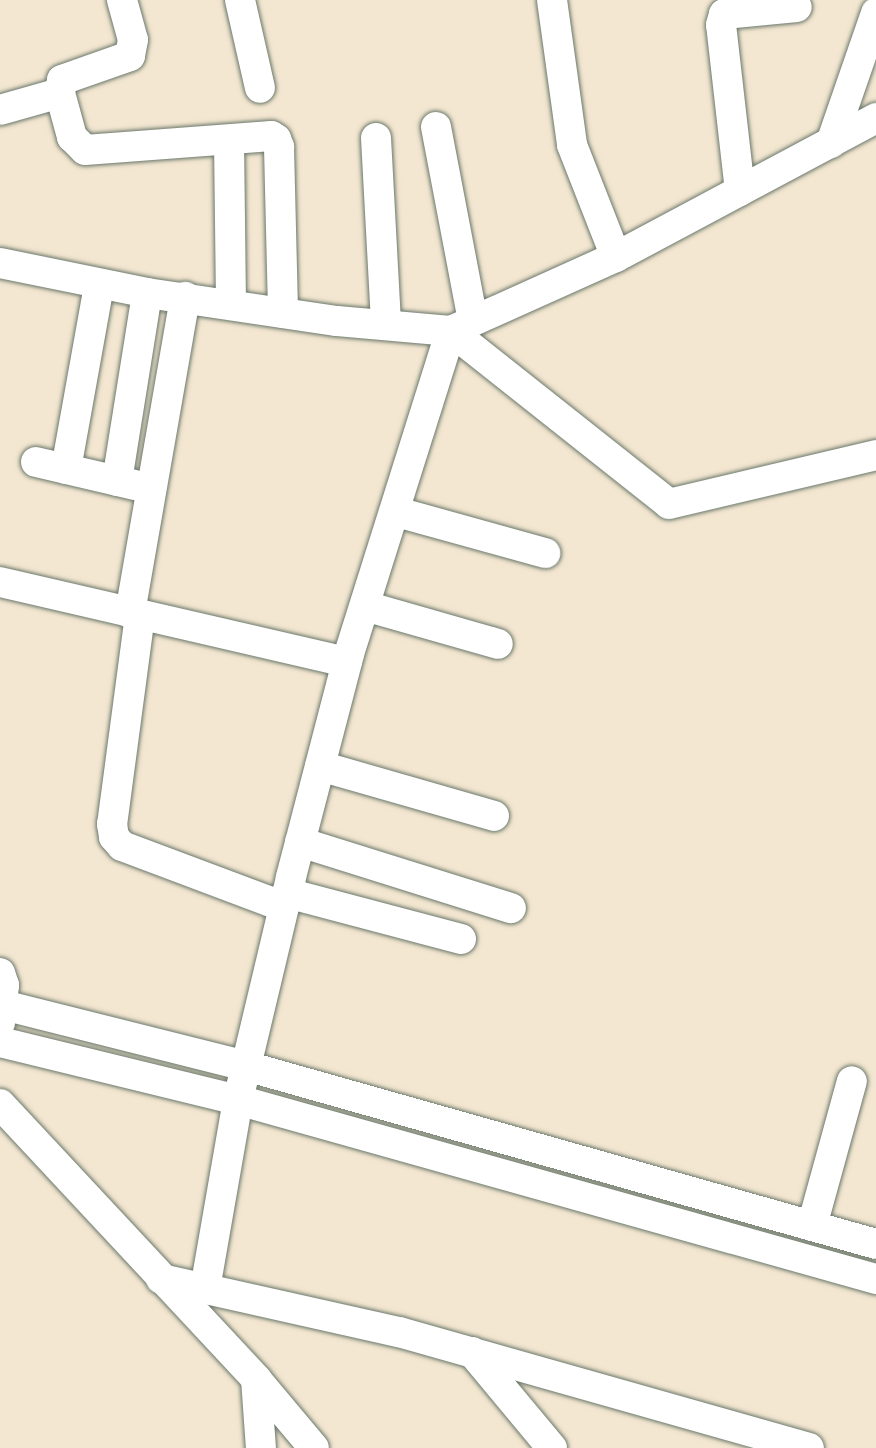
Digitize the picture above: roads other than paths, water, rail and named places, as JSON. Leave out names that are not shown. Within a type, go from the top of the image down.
[{"type":"street","points":[[122,0],[133,40],[130,56],[68,75],[62,80],[60,93],[72,137],[85,150],[271,136],[279,147],[283,313]]},
{"type":"street","points":[[240,0],[260,88]]},
{"type":"street","points":[[552,0],[572,145],[616,257]]},
{"type":"street","points":[[740,191],[721,25],[724,15],[797,7]]},
{"type":"street","points":[[831,143],[876,13]]},
{"type":"street","points":[[0,110],[60,93]]},
{"type":"street","points":[[0,263],[99,285],[283,313],[386,325],[462,326],[616,257],[876,118]]},
{"type":"street","points":[[206,1289],[238,1100],[300,842],[347,662],[462,326],[436,127]]},
{"type":"street","points":[[376,138],[386,325]]},
{"type":"street","points":[[229,140],[231,304]]},
{"type":"street","points":[[66,469],[99,285]]},
{"type":"street","points":[[117,481],[147,293]]},
{"type":"street","points":[[184,297],[152,489],[135,614],[112,824],[114,837],[122,846],[286,899],[461,939]]},
{"type":"street","points":[[462,326],[669,504],[876,455]]},
{"type":"street","points":[[36,462],[152,489]]},
{"type":"street","points":[[397,512],[545,553]]},
{"type":"street","points":[[0,582],[347,662]]},
{"type":"street","points":[[365,606],[498,644]]},
{"type":"street","points":[[320,766],[494,816]]},
{"type":"street","points":[[300,842],[512,908]]},
{"type":"street","points":[[0,974],[2,1014],[246,1066],[876,1244]]},
{"type":"street","points":[[0,1042],[238,1100],[876,1279]]},
{"type":"street","points":[[812,1226],[852,1081]]},
{"type":"street","points":[[0,1104],[256,1379],[314,1448]]},
{"type":"street","points":[[161,1279],[472,1352],[808,1448]]},
{"type":"street","points":[[472,1352],[552,1448]]},
{"type":"street","points":[[256,1379],[261,1448]]}]
